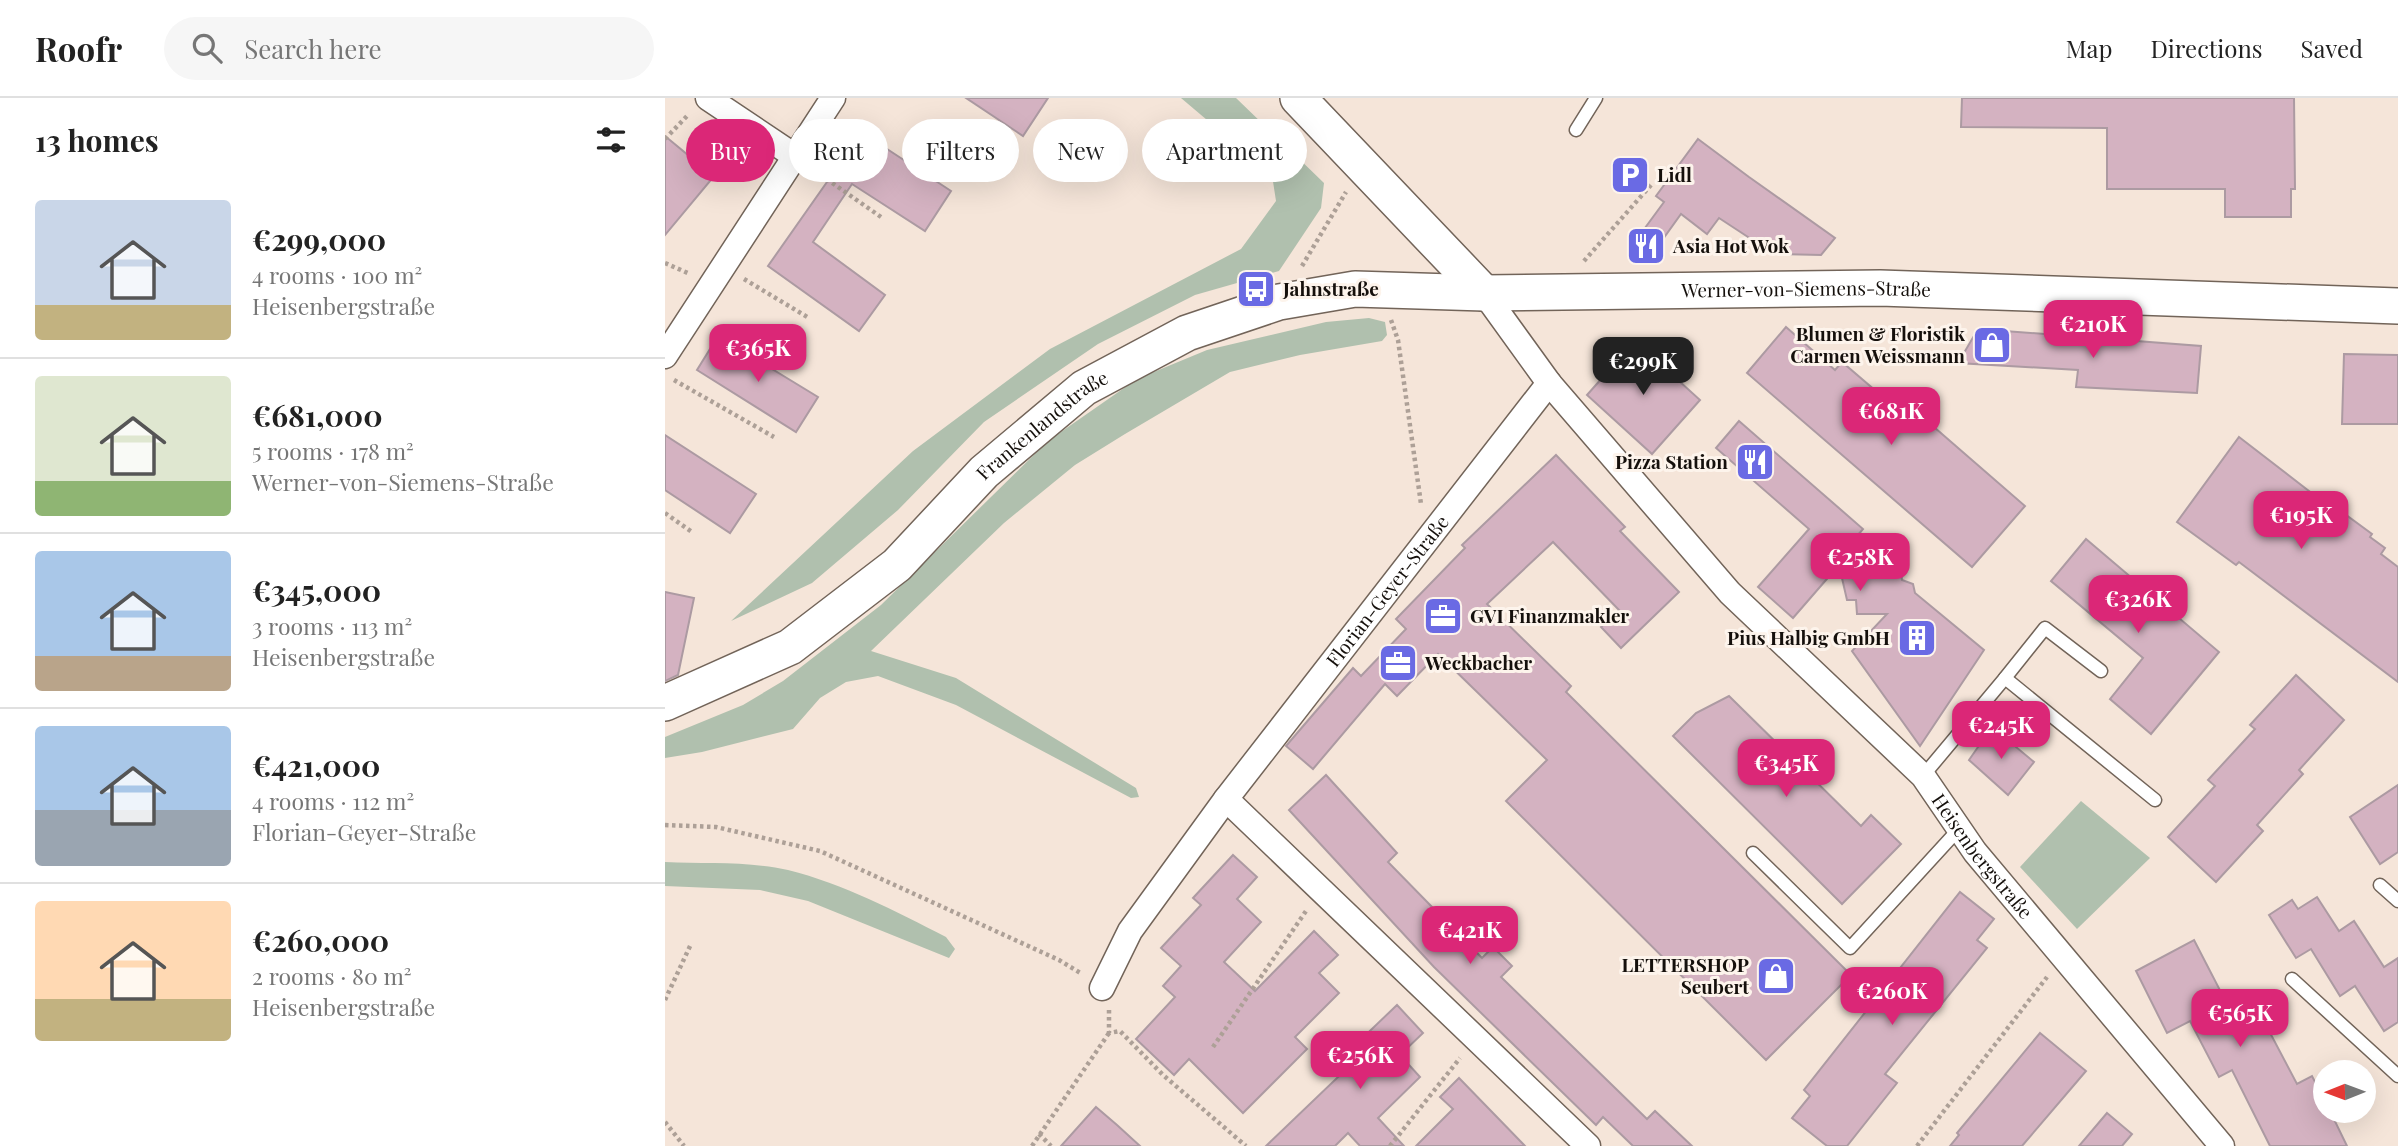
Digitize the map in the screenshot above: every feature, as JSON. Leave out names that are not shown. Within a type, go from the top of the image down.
[{"type":"street","points":[[820,119],[833,98]]},
{"type":"street","points":[[1298,98],[1484,293]]},
{"type":"street","points":[[702,102],[789,153]]},
{"type":"street","points":[[665,356],[789,168]]},
{"type":"street","name":"Frankenlandstraße","points":[[665,703],[790,647],[897,565],[984,472],[1084,388],[1187,333],[1279,302],[1355,289],[1484,293]]},
{"type":"street","name":"Werner-von-Siemens-Straße","points":[[1484,293],[1880,289],[2398,306]]},
{"type":"street","name":"Heisenbergstraße","points":[[1484,293],[1549,383],[1730,593],[1923,776],[1958,830],[2222,1146]]},
{"type":"street","name":"Florian-Geyer-Straße","points":[[1102,988],[1130,931],[1226,799],[1549,383]]},
{"type":"street","points":[[1226,799],[1588,1146]]},
{"type":"lane","points":[[1576,130],[1596,98]]},
{"type":"lane","points":[[1923,776],[2045,628],[2101,671]]},
{"type":"lane","points":[[2005,678],[2155,800]]},
{"type":"lane","points":[[1753,853],[1850,948],[1958,830]]},
{"type":"lane","points":[[2380,886],[2398,901]]},
{"type":"lane","points":[[2293,979],[2398,1076]]},
{"type":"path","points":[[665,139],[702,102]]},
{"type":"path","points":[[1279,302],[1330,222],[1361,163]]},
{"type":"path","points":[[831,182],[881,217]]},
{"type":"path","points":[[1558,291],[1651,185]]},
{"type":"path","points":[[724,267],[809,318]]},
{"type":"path","points":[[1380,290],[1398,340],[1426,540]]},
{"type":"path","points":[[665,375],[774,437]]},
{"type":"path","points":[[665,513],[692,531]]},
{"type":"path","points":[[665,825],[716,827],[820,851],[1059,960],[1102,988],[1111,1016],[1109,1032],[1032,1146]]},
{"type":"path","points":[[1213,1046],[1299,918]]},
{"type":"path","points":[[665,1000],[691,944]]},
{"type":"path","points":[[1917,1146],[2063,957]]},
{"type":"path","points":[[1109,1032],[1120,1031],[1163,1075],[1246,1146]]},
{"type":"path","points":[[1390,1146],[1476,1039]]},
{"type":"path","points":[[665,1122],[684,1146]]},
{"type":"path","points":[[1039,1134],[1051,1146]]},
{"type":"green space","points":[[1181,98],[1236,98],[1258,119],[1206,119]]},
{"type":"green space","points":[[1307,167],[1324,183],[1321,208],[1279,271],[1195,295],[1098,344],[984,422],[898,510],[812,583],[731,621],[913,451],[1050,349],[1241,249],[1276,201],[1273,182],[1307,182]]},
{"type":"green space","points":[[1369,318],[1385,322],[1387,335],[1382,341],[1300,355],[1230,372],[1075,465],[1004,523],[871,651],[956,678],[1136,788],[1139,797],[1131,798],[956,705],[878,676],[846,682],[820,698],[793,729],[702,752],[665,758],[665,737],[743,705],[783,681],[881,605],[1048,441],[1137,379],[1207,350],[1326,322]]},
{"type":"green space","points":[[2081,801],[2150,858],[2077,929],[2020,867]]},
{"type":"green space","points":[[665,862],[758,865],[809,876],[849,890],[946,937],[955,949],[949,958],[808,901],[760,890],[665,886]]},
{"type":"building","points":[[966,98],[1048,98],[1023,136],[1019,133],[1019,119],[998,119]]},
{"type":"building","points":[[1962,98],[2294,98],[2295,189],[2291,189],[2291,217],[2225,217],[2225,189],[2107,189],[2107,128],[1961,127]]},
{"type":"building","points":[[665,136],[686,153],[686,182],[709,182],[665,235]]},
{"type":"building","points":[[1698,139],[1835,238],[1821,255],[1774,254],[1719,218],[1707,234],[1681,214],[1648,260],[1631,247],[1664,202],[1656,196]]},
{"type":"building","points":[[888,150],[902,159],[902,182],[937,182],[951,191],[925,231],[852,184],[813,242],[885,295],[859,331],[768,266],[827,182],[888,182]]},
{"type":"building","points":[[1786,327],[1835,370],[1842,362],[1890,403],[1897,395],[2025,506],[1972,567],[1747,373]]},
{"type":"building","points":[[1978,329],[2201,346],[2197,393],[2076,387],[2078,370],[1958,363]]},
{"type":"building","points":[[718,336],[818,397],[796,432],[697,370]]},
{"type":"building","points":[[1635,341],[1700,400],[1652,454],[1587,395]]},
{"type":"building","points":[[2344,354],[2398,355],[2398,424],[2342,424]]},
{"type":"building","points":[[1739,421],[1863,529],[1847,548],[1889,559],[1890,568],[1901,570],[1902,580],[1913,584],[1915,593],[1984,650],[1920,746],[1852,651],[1887,614],[1857,614],[1856,600],[1847,600],[1839,565],[1793,618],[1758,587],[1809,529],[1716,448]]},
{"type":"building","points":[[665,435],[756,494],[730,533],[665,490]]},
{"type":"building","points":[[2239,437],[2340,515],[2342,512],[2372,534],[2370,537],[2385,548],[2381,554],[2398,567],[2398,682],[2239,562],[2236,565],[2177,522]]},
{"type":"building","points":[[1556,455],[1625,527],[1620,531],[1679,592],[1621,648],[1601,627],[1619,610],[1553,542],[1487,604],[1571,686],[1566,692],[1851,975],[1766,1060],[1506,801],[1547,760],[1438,654],[1397,696],[1385,684],[1313,769],[1286,746],[1353,668],[1361,676],[1406,629],[1396,619],[1465,548],[1462,545]]},
{"type":"building","points":[[2086,539],[2219,652],[2151,734],[2110,699],[2143,658],[2051,581]]},
{"type":"building","points":[[665,592],[694,598],[678,675],[665,681]]},
{"type":"building","points":[[2296,675],[2344,720],[2299,770],[2303,774],[2257,825],[2263,831],[2216,882],[2168,837],[2215,786],[2208,780],[2255,729],[2250,725]]},
{"type":"building","points":[[1729,696],[1861,826],[1871,815],[1901,844],[1842,904],[1673,736],[1696,713]]},
{"type":"building","points":[[1992,727],[2034,762],[2008,795],[1969,760]]},
{"type":"building","points":[[1326,775],[1397,853],[1388,862],[1482,958],[1493,947],[1512,966],[1501,977],[1647,1119],[1655,1111],[1692,1146],[1633,1146],[1603,1117],[1596,1125],[1434,967],[1289,810]]},
{"type":"building","points":[[2398,785],[2398,852],[2380,864],[2350,817]]},
{"type":"building","points":[[1233,855],[1257,877],[1237,899],[1261,922],[1224,962],[1255,991],[1314,931],[1338,955],[1319,973],[1339,993],[1295,1037],[1307,1049],[1243,1113],[1189,1059],[1174,1075],[1136,1039],[1175,997],[1163,986],[1181,966],[1161,948],[1201,905],[1193,898]]},
{"type":"building","points":[[1960,892],[1994,919],[1977,940],[1987,948],[1885,1074],[1897,1083],[1847,1146],[1827,1146],[1792,1118],[1810,1096],[1804,1090]]},
{"type":"building","points":[[2317,897],[2339,931],[2354,921],[2384,967],[2398,958],[2398,1022],[2384,1031],[2355,986],[2340,996],[2311,949],[2296,958],[2269,915],[2292,900],[2298,909]]},
{"type":"building","points":[[2194,940],[2226,1002],[2248,991],[2297,1084],[2312,1076],[2313,1124],[2336,1124],[2347,1146],[2270,1146],[2232,1070],[2219,1077],[2190,1021],[2167,1033],[2136,971]]},
{"type":"building","points":[[1397,1005],[1423,1033],[1400,1055],[1420,1077],[1378,1118],[1404,1146],[1360,1146],[1348,1133],[1335,1146],[1266,1146],[1359,1057],[1351,1049]]},
{"type":"building","points":[[2040,1033],[2086,1071],[2022,1146],[1950,1146],[1959,1135],[1957,1133]]},
{"type":"building","points":[[1459,1078],[1525,1146],[1416,1146],[1453,1109],[1440,1097]]},
{"type":"building","points":[[1096,1107],[1117,1125],[1140,1146],[1061,1146]]},
{"type":"building","points":[[2107,1113],[2132,1134],[2122,1146],[2079,1146]]},
{"type":"place","name":"Lidl","points":[[1630,175]]},
{"type":"place","name":"Asia Hot Wok","points":[[1646,246]]},
{"type":"place","name":"Jahnstraße","points":[[1256,289]]},
{"type":"place","name":"Blumen & Floristik Carmen Weissmann","points":[[1992,345]]},
{"type":"place","name":"Pizza Station","points":[[1755,462]]},
{"type":"place","name":"GVI Finanzmakler","points":[[1443,616]]},
{"type":"place","name":"Pius Halbig GmbH","points":[[1917,638]]},
{"type":"place","name":"Weckbacher","points":[[1398,663]]},
{"type":"place","name":"LETTERSHOP Seubert","points":[[1776,976]]}]
